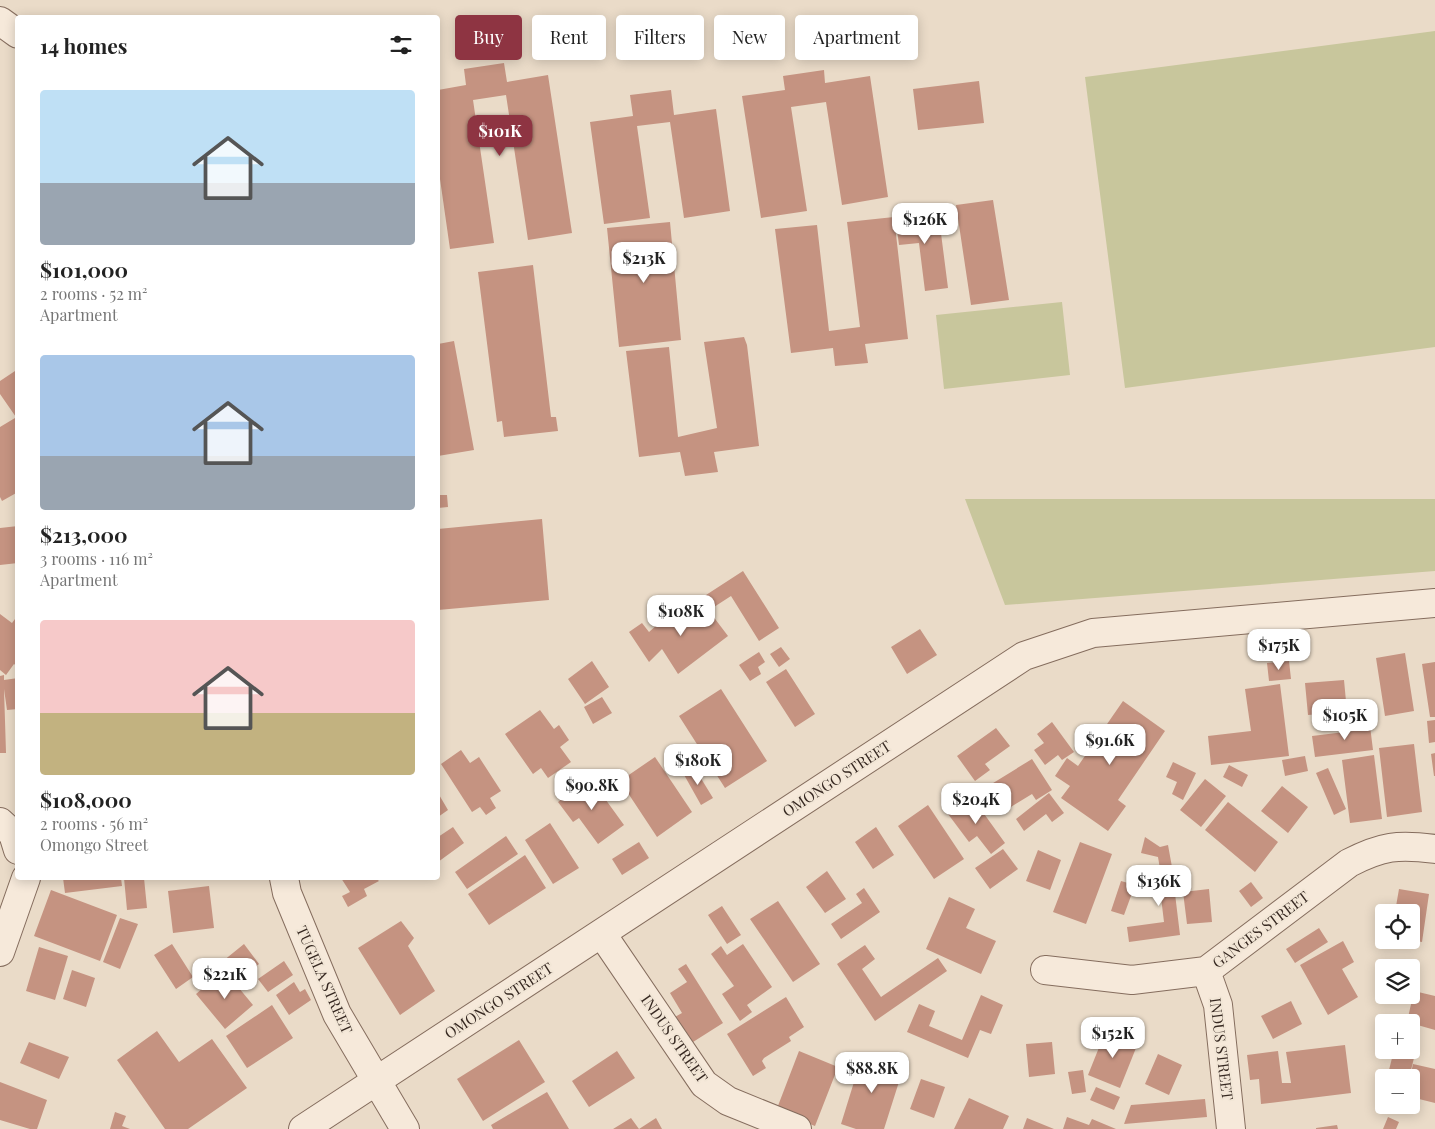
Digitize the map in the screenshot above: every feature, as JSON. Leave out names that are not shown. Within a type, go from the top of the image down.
[{"type":"street","points":[[0,21],[15,32]]},
{"type":"street","name":"OMONGO STREET","points":[[303,1129],[1024,656],[1093,633],[1435,603]]},
{"type":"street","points":[[0,822],[13,834],[15,840]]},
{"type":"street","name":"GANGES STREET","points":[[1045,970],[1132,980],[1206,971],[1349,863],[1375,850],[1419,846],[1435,849]]},
{"type":"street","points":[[0,952],[25,880]]},
{"type":"street","name":"TUGELA STREET","points":[[284,880],[289,900],[337,1014],[405,1129]]},
{"type":"street","name":"INDUS STREET","points":[[602,934],[704,1084],[728,1101],[797,1129]]},
{"type":"street","name":"INDUS STREET","points":[[1206,971],[1218,1005],[1231,1129]]},
{"type":"shaded area","points":[[1435,31],[1435,347],[1125,388],[1085,77]]},
{"type":"shaded area","points":[[1062,302],[1070,375],[944,389],[936,315]]},
{"type":"shaded area","points":[[965,499],[1435,499],[1435,571],[1005,605]]},
{"type":"building","points":[[504,63],[507,82],[548,75],[572,233],[528,240],[506,95],[473,100],[494,243],[450,249],[440,179],[440,90],[466,85],[464,69]]},
{"type":"building","points":[[824,70],[825,83],[870,76],[888,197],[842,205],[826,102],[791,107],[807,211],[761,218],[742,96],[785,90],[783,76]]},
{"type":"building","points":[[979,81],[984,123],[918,130],[913,89]]},
{"type":"building","points":[[671,90],[674,115],[716,109],[730,211],[684,218],[670,122],[637,126],[650,218],[604,224],[590,122],[633,116],[630,95]]},
{"type":"building","points":[[993,200],[1009,300],[971,305],[956,205]]},
{"type":"building","points":[[938,210],[948,288],[925,291],[919,243],[899,245],[895,215]]},
{"type":"building","points":[[894,217],[908,339],[865,344],[868,363],[835,366],[833,348],[791,353],[775,229],[817,225],[829,331],[860,327],[847,222]]},
{"type":"building","points":[[670,222],[681,340],[619,347],[607,228]]},
{"type":"building","points":[[533,265],[551,417],[556,417],[558,431],[504,437],[502,421],[497,422],[478,272]]},
{"type":"building","points":[[744,337],[747,345],[759,446],[714,452],[718,472],[685,476],[680,452],[639,457],[626,351],[669,347],[678,437],[717,428],[704,342]]},
{"type":"building","points":[[454,341],[474,450],[440,456],[440,344]]},
{"type":"building","points":[[15,371],[15,416],[0,394],[0,381]]},
{"type":"building","points":[[15,418],[15,494],[2,501],[0,497],[0,427]]},
{"type":"building","points":[[440,495],[447,495],[448,507],[440,508]]},
{"type":"building","points":[[542,519],[549,600],[440,610],[440,529]]},
{"type":"building","points":[[15,526],[15,563],[0,565],[0,528]]},
{"type":"building","points":[[743,571],[779,628],[759,641],[731,596],[714,607],[706,595]]},
{"type":"building","points":[[700,599],[728,636],[678,674],[662,649],[649,662],[629,632],[642,623],[649,632],[666,617],[671,623]]},
{"type":"building","points":[[0,614],[12,623],[15,619],[15,665],[6,675],[0,670]]},
{"type":"building","points":[[920,629],[937,655],[907,674],[891,647]]},
{"type":"building","points":[[781,647],[790,659],[779,667],[770,654]]},
{"type":"building","points":[[759,652],[765,662],[758,667],[761,674],[750,681],[739,665]]},
{"type":"building","points":[[1405,653],[1414,711],[1385,716],[1376,658]]},
{"type":"building","points":[[592,661],[609,687],[585,704],[568,679]]},
{"type":"building","points":[[1289,661],[1291,679],[1269,681],[1267,663]]},
{"type":"building","points":[[1435,662],[1435,717],[1430,717],[1422,664]]},
{"type":"building","points":[[786,669],[815,714],[795,727],[766,682]]},
{"type":"building","points":[[4,675],[4,680],[15,678],[15,709],[7,710],[4,689],[6,753],[0,753],[0,676]]},
{"type":"building","points":[[1344,680],[1347,712],[1308,715],[1305,683]]},
{"type":"building","points":[[1280,684],[1289,756],[1211,765],[1208,736],[1251,731],[1245,689]]},
{"type":"building","points":[[721,689],[767,761],[725,788],[679,716]]},
{"type":"building","points":[[602,697],[612,713],[593,724],[584,707]]},
{"type":"building","points":[[1123,701],[1165,731],[1118,800],[1126,806],[1108,831],[1061,798],[1070,786],[1055,776],[1067,758],[1078,766]]},
{"type":"building","points":[[540,710],[554,729],[559,725],[569,740],[560,747],[571,762],[548,778],[541,768],[533,774],[505,734]]},
{"type":"building","points":[[1369,718],[1373,750],[1315,757],[1312,736],[1353,731],[1352,720]]},
{"type":"building","points":[[1435,720],[1435,742],[1429,743],[1427,721]]},
{"type":"building","points":[[1052,722],[1074,752],[1062,760],[1058,755],[1045,765],[1034,750],[1044,743],[1037,734]]},
{"type":"building","points":[[996,728],[1010,746],[985,764],[990,770],[975,781],[957,756]]},
{"type":"building","points":[[1414,744],[1422,812],[1387,817],[1379,748]]},
{"type":"building","points":[[461,750],[470,763],[479,757],[501,791],[490,798],[496,808],[486,815],[480,807],[472,812],[441,764]]},
{"type":"building","points":[[1435,753],[1435,776],[1434,776],[1431,754]]},
{"type":"building","points":[[1374,755],[1382,819],[1350,823],[1342,760]]},
{"type":"building","points":[[1305,756],[1308,771],[1285,776],[1282,760]]},
{"type":"building","points":[[655,757],[692,812],[657,837],[620,781]]},
{"type":"building","points":[[1032,759],[1052,790],[1036,800],[1032,794],[1001,813],[985,788]]},
{"type":"building","points":[[1173,762],[1196,773],[1183,800],[1172,794],[1177,782],[1166,777]]},
{"type":"building","points":[[1229,765],[1248,775],[1242,787],[1223,777]]},
{"type":"building","points":[[694,767],[713,798],[701,805],[683,773]]},
{"type":"building","points":[[1328,768],[1346,809],[1334,815],[1316,773]]},
{"type":"building","points":[[590,778],[624,825],[598,844],[579,818],[573,822],[558,802]]},
{"type":"building","points":[[1205,779],[1226,796],[1201,827],[1180,810]]},
{"type":"building","points":[[1282,786],[1308,807],[1288,833],[1261,811]]},
{"type":"building","points":[[1049,793],[1064,813],[1052,822],[1046,814],[1024,831],[1016,819]]},
{"type":"building","points":[[440,796],[448,810],[440,816]]},
{"type":"building","points":[[972,797],[1005,843],[991,854],[977,836],[969,842],[948,814]]},
{"type":"building","points":[[1228,802],[1278,842],[1255,872],[1205,830]]},
{"type":"building","points":[[928,805],[964,859],[934,879],[898,826]]},
{"type":"building","points":[[550,823],[579,868],[553,884],[525,840]]},
{"type":"building","points":[[453,827],[464,843],[440,861],[440,836]]},
{"type":"building","points":[[876,827],[894,855],[873,869],[855,842]]},
{"type":"building","points":[[506,836],[518,854],[467,889],[455,872]]},
{"type":"building","points":[[1145,837],[1160,847],[1168,845],[1172,867],[1160,869],[1158,857],[1141,853]]},
{"type":"building","points":[[639,842],[649,858],[622,875],[612,859]]},
{"type":"building","points":[[1080,842],[1112,854],[1086,924],[1053,912]]},
{"type":"building","points":[[1003,849],[1018,869],[990,889],[975,868]]},
{"type":"building","points":[[1038,850],[1061,860],[1050,890],[1026,881]]},
{"type":"building","points":[[525,855],[546,888],[489,925],[468,894]]},
{"type":"building","points":[[1172,869],[1180,935],[1129,942],[1127,927],[1164,922],[1160,889],[1142,891],[1140,873]]},
{"type":"building","points":[[827,871],[846,899],[825,913],[806,887]]},
{"type":"building","points":[[63,880],[121,880],[122,886],[65,893]]},
{"type":"building","points":[[124,880],[144,880],[147,908],[127,910]]},
{"type":"building","points":[[342,880],[379,881],[364,889],[367,896],[348,907],[342,896],[350,892]]},
{"type":"building","points":[[1121,881],[1135,885],[1124,915],[1111,911]]},
{"type":"building","points":[[1251,882],[1263,898],[1251,907],[1239,891]]},
{"type":"building","points":[[209,886],[214,928],[173,933],[168,891]]},
{"type":"building","points":[[864,888],[880,912],[841,939],[831,924],[862,903],[856,894]]},
{"type":"building","points":[[1209,889],[1212,922],[1187,924],[1183,892]]},
{"type":"building","points":[[1399,889],[1429,894],[1422,942],[1420,942],[1420,904],[1396,904]]},
{"type":"building","points":[[51,890],[117,915],[100,961],[34,936]]},
{"type":"building","points":[[949,897],[975,909],[966,928],[996,941],[981,974],[926,949]]},
{"type":"building","points":[[778,901],[820,964],[793,982],[750,919]]},
{"type":"building","points":[[722,906],[741,935],[727,944],[708,915]]},
{"type":"building","points":[[120,918],[138,924],[120,969],[103,962]]},
{"type":"building","points":[[401,921],[414,938],[408,946],[435,991],[400,1015],[358,948]]},
{"type":"building","points":[[1319,928],[1328,942],[1295,963],[1286,949]]},
{"type":"building","points":[[1343,941],[1354,962],[1342,969],[1358,997],[1328,1015],[1300,965]]},
{"type":"building","points":[[172,944],[193,977],[176,989],[154,955]]},
{"type":"building","points":[[244,944],[259,964],[238,980],[223,961]]},
{"type":"building","points":[[743,944],[772,987],[747,1005],[752,1012],[740,1021],[722,994],[734,986],[711,954],[721,946],[727,955]]},
{"type":"building","points":[[865,945],[875,959],[862,969],[881,997],[938,958],[947,971],[875,1021],[837,964]]},
{"type":"building","points":[[39,947],[68,956],[55,1000],[26,991]]},
{"type":"building","points":[[284,961],[293,975],[268,992],[258,979]]},
{"type":"building","points":[[686,964],[723,1023],[693,1042],[685,1030],[682,1032],[673,1018],[682,1013],[670,993],[687,982],[678,969]]},
{"type":"building","points":[[72,970],[95,978],[86,1007],[63,999]]},
{"type":"building","points":[[224,970],[253,1005],[225,1029],[196,994]]},
{"type":"building","points":[[294,982],[300,992],[305,989],[311,1000],[289,1015],[276,995]]},
{"type":"building","points":[[1420,992],[1435,996],[1435,1030],[1420,1026],[1420,1014],[1409,1014],[1411,1004],[1420,1004]]},
{"type":"building","points":[[981,995],[1003,1005],[991,1034],[980,1030],[968,1058],[907,1032],[919,1004],[935,1011],[929,1026],[962,1040]]},
{"type":"building","points":[[786,997],[804,1027],[789,1037],[791,1041],[764,1058],[762,1061],[766,1068],[753,1076],[727,1034]]},
{"type":"building","points":[[1291,1001],[1302,1024],[1273,1039],[1261,1016]]},
{"type":"building","points":[[272,1005],[293,1038],[247,1068],[226,1036]]},
{"type":"building","points":[[1106,1030],[1138,1043],[1120,1088],[1088,1075]]},
{"type":"building","points":[[157,1031],[179,1062],[212,1039],[247,1088],[188,1129],[165,1129],[117,1060]]},
{"type":"building","points":[[519,1040],[545,1082],[483,1121],[457,1079]]},
{"type":"building","points":[[29,1042],[69,1057],[59,1079],[20,1063]]},
{"type":"building","points":[[1052,1042],[1055,1074],[1029,1077],[1026,1044]]},
{"type":"building","points":[[1345,1045],[1351,1093],[1261,1104],[1259,1079],[1250,1080],[1247,1055],[1278,1051],[1282,1083],[1291,1083],[1286,1052]]},
{"type":"building","points":[[617,1051],[635,1078],[589,1107],[572,1081]]},
{"type":"building","points":[[799,1051],[838,1067],[815,1126],[776,1111]]},
{"type":"building","points":[[863,1053],[904,1066],[884,1129],[856,1129],[841,1124]]},
{"type":"building","points":[[1158,1054],[1182,1065],[1169,1095],[1145,1084]]},
{"type":"building","points":[[1392,1059],[1414,1059],[1411,1069],[1389,1069]]},
{"type":"building","points":[[1413,1064],[1435,1069],[1435,1103],[1420,1099],[1420,1069],[1412,1069]]},
{"type":"building","points":[[1083,1070],[1086,1092],[1072,1094],[1068,1072]]},
{"type":"building","points":[[921,1079],[945,1087],[934,1118],[910,1109]]},
{"type":"building","points":[[0,1082],[47,1100],[37,1129],[30,1129],[0,1120]]},
{"type":"building","points":[[1096,1087],[1120,1097],[1114,1110],[1090,1100]]},
{"type":"building","points":[[547,1092],[569,1129],[493,1129],[491,1125]]},
{"type":"building","points":[[969,1098],[1009,1116],[1003,1129],[954,1129]]},
{"type":"building","points":[[1205,1099],[1207,1117],[1124,1124],[1131,1105]]},
{"type":"building","points":[[115,1112],[126,1116],[122,1126],[130,1129],[110,1129]]},
{"type":"building","points":[[1067,1117],[1089,1125],[1092,1119],[1116,1129],[1063,1129]]},
{"type":"building","points":[[1388,1117],[1399,1122],[1396,1129],[1383,1129]]},
{"type":"building","points":[[631,1118],[639,1129],[613,1129]]},
{"type":"building","points":[[656,1118],[662,1129],[639,1129]]},
{"type":"building","points":[[1027,1118],[1054,1129],[1023,1129]]},
{"type":"building","points":[[1337,1125],[1338,1129],[1316,1129],[1316,1128]]}]
